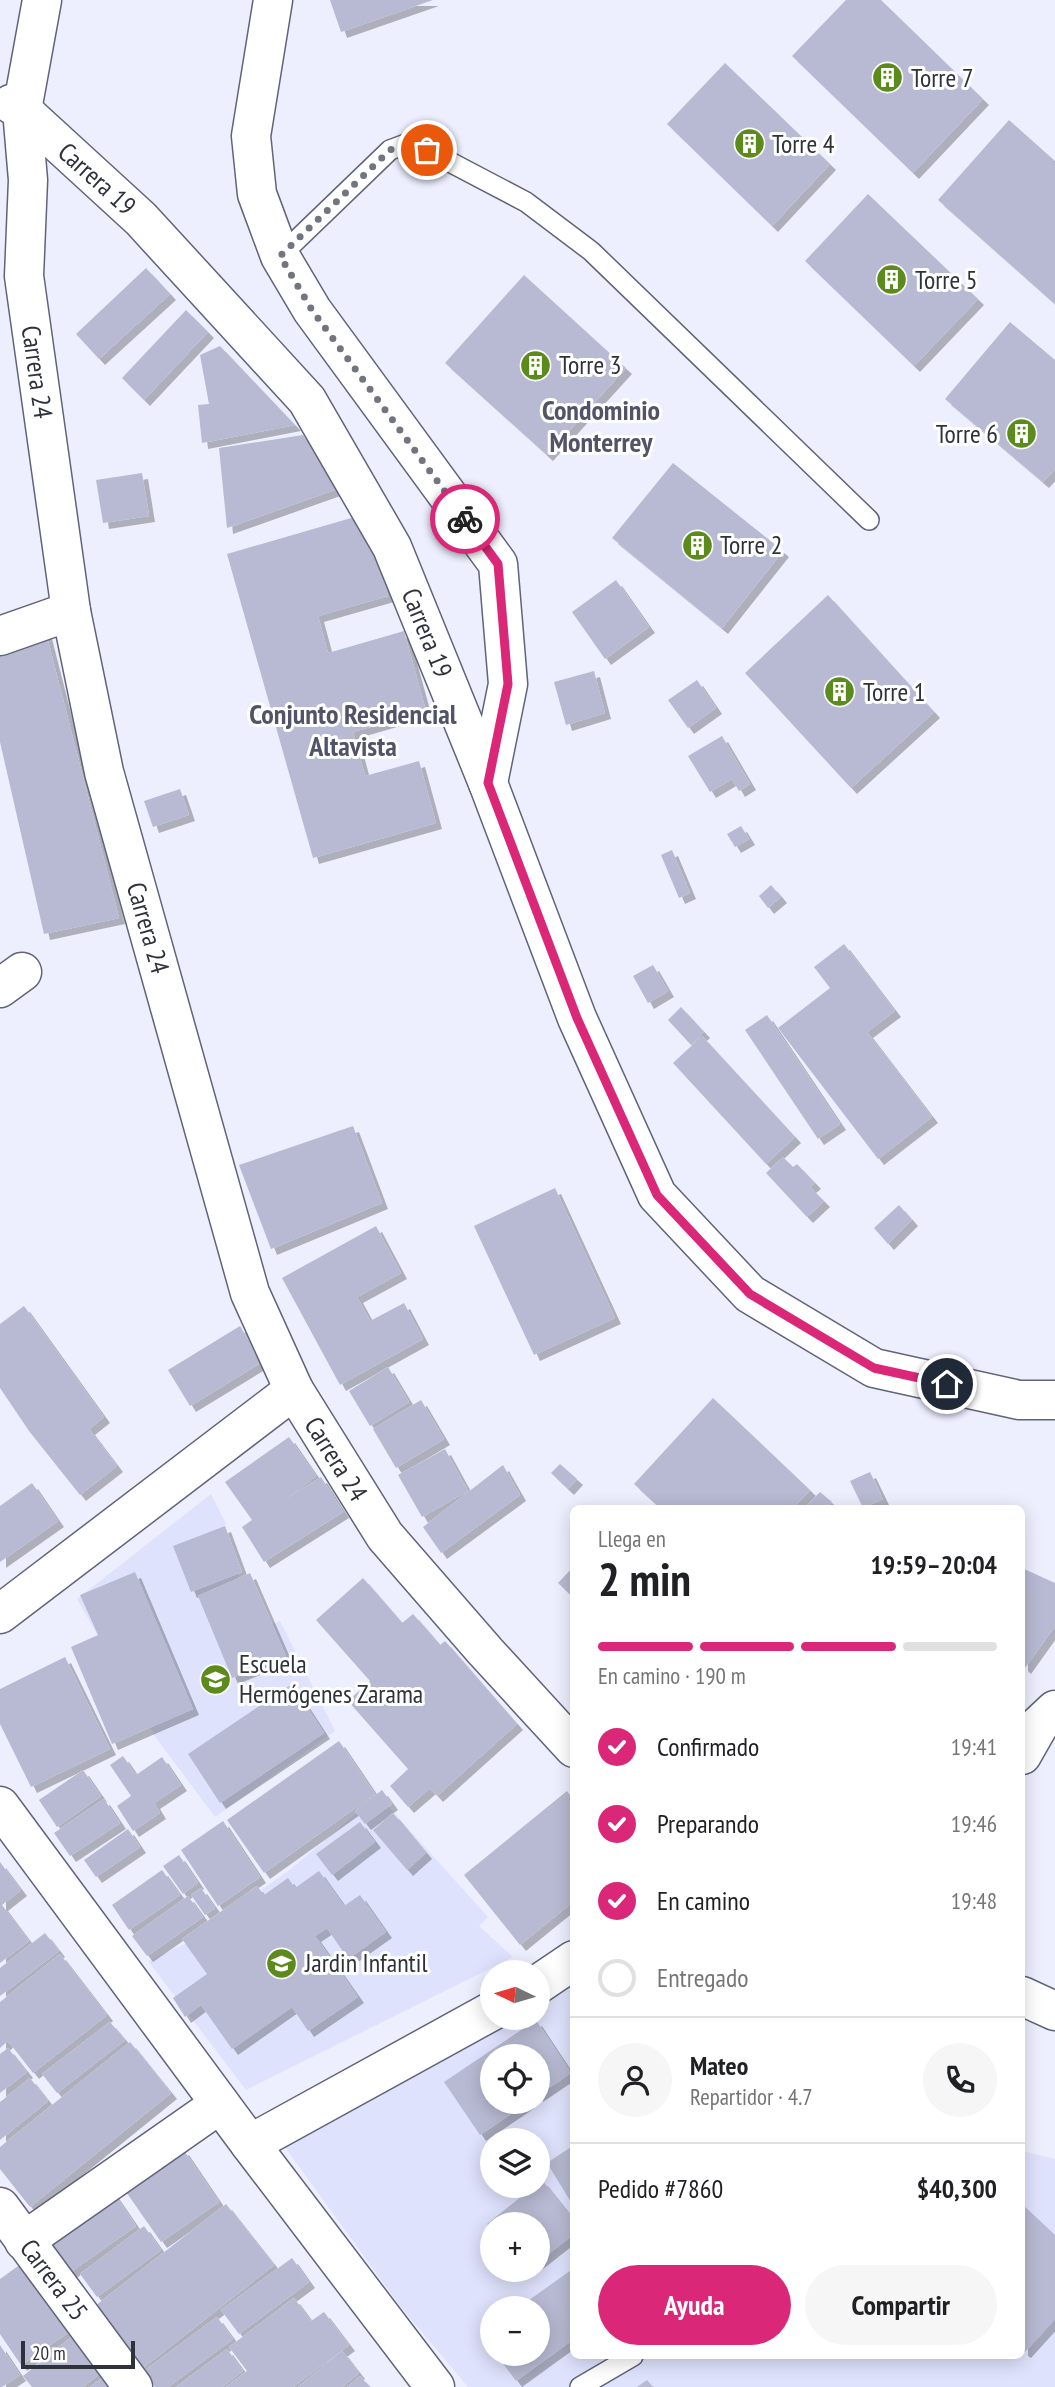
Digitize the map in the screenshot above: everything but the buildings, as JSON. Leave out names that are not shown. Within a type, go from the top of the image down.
[{"type":"street","name":"Carrera 24","points":[[43,0],[11,104],[28,180],[24,276],[71,611],[104,772],[250,1293],[294,1390],[384,1536],[570,1744]]},
{"type":"street","points":[[273,0],[251,136],[257,194],[280,256],[312,310],[498,564],[508,684],[488,783]]},
{"type":"street","name":"Carrera 19","points":[[11,104],[141,219],[307,400],[392,547],[488,783],[577,1018],[657,1195],[750,1294],[874,1368],[1019,1400],[1055,1400]]},
{"type":"street","points":[[0,636],[71,611]]},
{"type":"street","points":[[0,1614],[294,1390]]},
{"type":"street","points":[[1025,1750],[1039,1725],[1055,1710]]},
{"type":"street","points":[[0,1806],[220,2104],[435,2387]]},
{"type":"street","points":[[550,1976],[570,1963]]},
{"type":"street","points":[[1025,1997],[1055,2011]]},
{"type":"street","points":[[250,2144],[480,2018]]},
{"type":"street","points":[[24,2241],[220,2104]]},
{"type":"street","name":"Carrera 25","points":[[0,2207],[133,2387]]},
{"type":"lane","points":[[280,256],[390,150],[406,144],[427,150],[526,202],[591,251],[869,520]]},
{"type":"lane","points":[[580,2387],[628,2359]]},
{"type":"shaded area","name":"Escuela Hermógenes Zarama","points":[[211,1494],[226,1524],[218,1533],[264,1627],[280,1621],[335,1731],[215,1817],[156,1738],[77,1599]]},
{"type":"shaded area","points":[[378,1795],[488,1917],[479,1926],[513,1957],[507,1960],[480,1960],[480,1973],[246,2090],[148,1961],[189,1942],[292,1868]]},
{"type":"shaded area","points":[[570,1985],[570,2359],[1025,2359],[1025,2152],[1055,2159],[1055,2387],[468,2387],[400,2306],[279,2139],[485,2030],[550,2030],[550,1995]]},
{"type":"way so far","points":[[427,150],[406,144],[390,150],[280,256],[312,310],[465,519]]},
{"type":"place","name":"Torre 7","points":[[888,78]]},
{"type":"place","name":"Torre 4","points":[[749,144]]},
{"type":"place","name":"Torre 5","points":[[892,280]]},
{"type":"place","name":"Torre 3","points":[[536,365]]},
{"type":"place","name":"Torre 6","points":[[1021,434]]},
{"type":"place","name":"Torre 2","points":[[697,545]]},
{"type":"place","name":"Torre 1","points":[[840,692]]},
{"type":"place","name":"Escuela Hermógenes Zarama","points":[[216,1679]]},
{"type":"place","name":"Jardin Infantil","points":[[282,1963]]},
{"type":"district","name":"Condominio Monterrey","points":[[601,426]]},
{"type":"district","name":"Conjunto Residencial Altavista","points":[[353,730]]},
{"type":"route","points":[[465,519],[498,564],[508,684],[488,783],[577,1018],[657,1195],[750,1294],[874,1368],[947,1384]]}]
